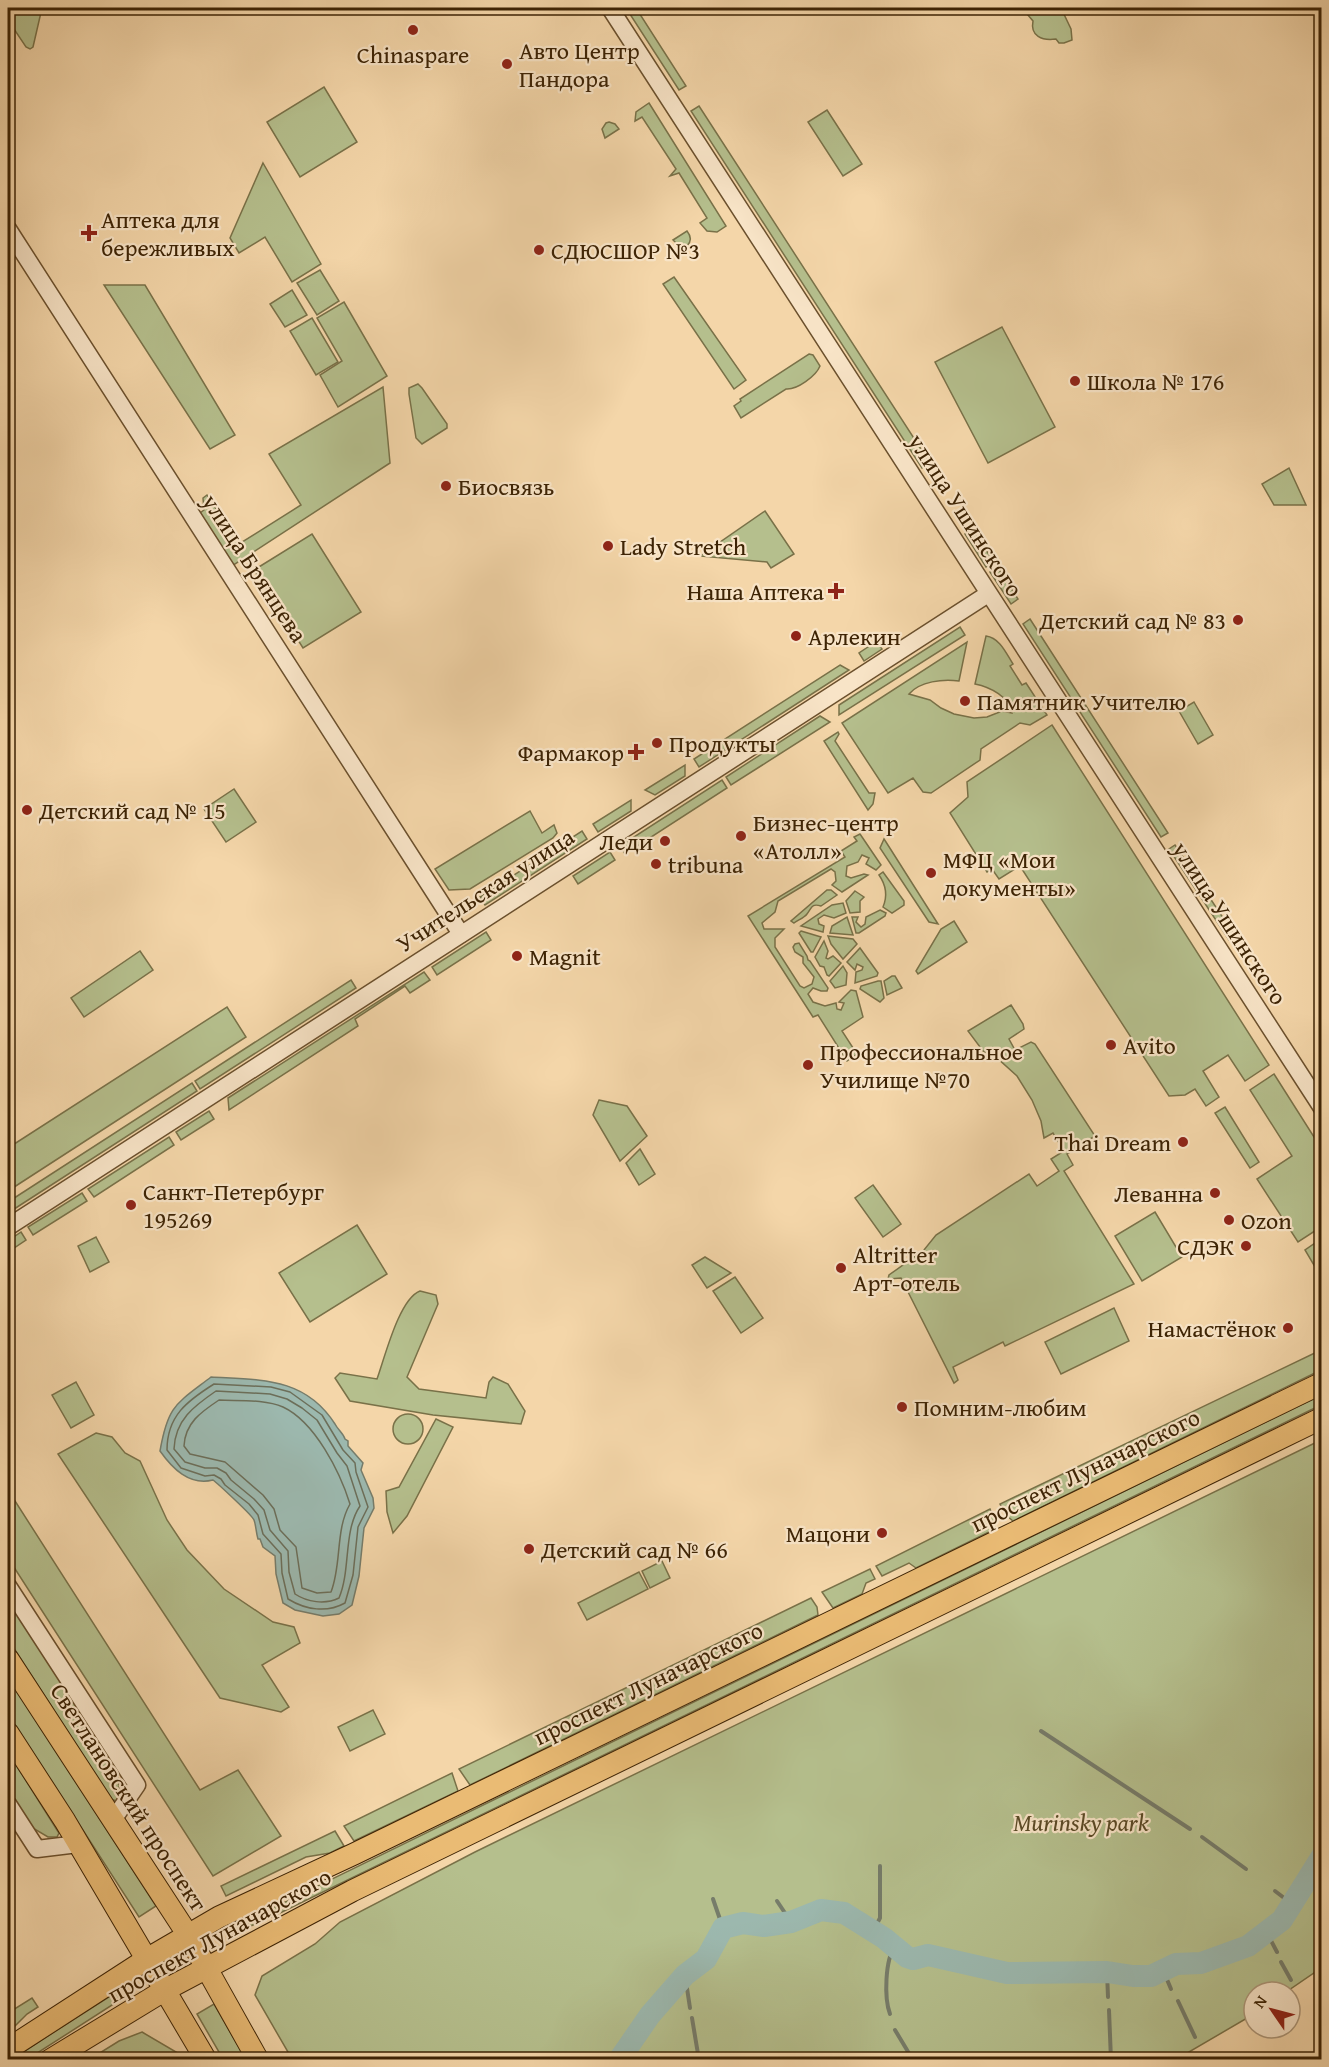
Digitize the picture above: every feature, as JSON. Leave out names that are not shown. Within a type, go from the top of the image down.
[{"type":"main road","name":"проспект Луначарского","points":[[8,2049],[147,1959],[219,1917],[364,1850],[1322,1383]]},
{"type":"main road","name":"проспект Луначарского","points":[[50,2060],[165,1990],[352,1891],[1322,1418]]},
{"type":"main road","name":"Светлановский проспект","points":[[8,1659],[188,1935],[258,2060]]},
{"type":"main road","points":[[8,1733],[78,1844],[206,2060]]},
{"type":"street","name":"улица Ушинского","points":[[610,8],[1322,1108]]},
{"type":"street","name":"улица Брянцева","points":[[8,229],[461,934]]},
{"type":"street","name":"Учительская улица","points":[[8,1227],[988,594]]},
{"type":"street","points":[[8,1586],[137,1785],[112,1821]]},
{"type":"street","points":[[8,1804],[37,1850],[78,1844]]},
{"type":"green space","points":[[8,8],[42,8],[33,47],[30,49],[26,47],[8,20]]},
{"type":"green space","points":[[626,8],[636,8],[686,86],[679,90]]},
{"type":"green space","points":[[1022,8],[1061,8],[1071,29],[1072,40],[1059,43],[1056,39],[1038,36],[1033,30],[1033,21]]},
{"type":"green space","points":[[324,87],[357,142],[300,177],[267,122]]},
{"type":"green space","points":[[649,103],[726,226],[717,232],[707,231],[700,223],[707,218],[679,173],[670,176],[676,169],[642,117],[635,121],[636,112]]},
{"type":"green space","points":[[699,106],[930,463],[922,468],[691,111]]},
{"type":"green space","points":[[827,110],[862,164],[843,176],[808,122]]},
{"type":"green space","points":[[609,122],[615,124],[619,129],[605,138],[602,129]]},
{"type":"green space","points":[[263,163],[321,264],[292,282],[265,237],[239,253],[230,238]]},
{"type":"green space","points":[[687,231],[690,242],[687,246],[680,247],[673,240]]},
{"type":"green space","points":[[320,270],[339,301],[317,315],[297,283]]},
{"type":"green space","points":[[674,277],[746,380],[734,389],[663,284]]},
{"type":"green space","points":[[104,285],[145,285],[235,435],[210,449]]},
{"type":"green space","points":[[292,290],[307,315],[285,327],[270,304]]},
{"type":"green space","points":[[344,302],[387,376],[338,407],[320,375],[342,361],[317,318]]},
{"type":"green space","points":[[312,318],[338,362],[316,375],[290,331]]},
{"type":"green space","points":[[1002,327],[1055,427],[988,463],[935,362]]},
{"type":"green space","points":[[809,354],[813,355],[820,366],[810,378],[801,385],[786,389],[741,418],[734,406],[741,401],[740,399]]},
{"type":"green space","points":[[418,384],[447,424],[447,428],[422,444],[416,438],[409,394],[409,388]]},
{"type":"green space","points":[[383,387],[390,463],[232,566],[200,513],[204,510],[203,498],[207,495],[239,544],[301,505],[269,454]]},
{"type":"green space","points":[[1289,468],[1306,505],[1274,505],[1262,484]]},
{"type":"green space","points":[[765,511],[794,554],[771,568],[767,562],[700,556]]},
{"type":"green space","points":[[972,529],[994,562],[986,567],[965,534]]},
{"type":"green space","points":[[312,534],[361,612],[303,648],[254,570]]},
{"type":"green space","points":[[998,568],[1018,599],[1011,604],[990,572]]},
{"type":"green space","points":[[1030,619],[1168,833],[1161,837],[1023,624]]},
{"type":"green space","points":[[960,627],[965,635],[839,715],[839,705]]},
{"type":"green space","points":[[986,636],[991,637],[1002,647],[1013,664],[1010,666],[1022,685],[1026,683],[1047,715],[1030,725],[1020,723],[981,749],[980,760],[931,793],[923,792],[913,778],[888,793],[842,723],[967,642],[959,681],[932,682],[919,686],[909,694],[930,700],[954,714],[974,718],[987,717],[1002,711],[1012,713],[1007,702],[998,694],[975,684]]},
{"type":"green space","points":[[877,641],[882,649],[864,661],[859,653]]},
{"type":"green space","points":[[840,665],[849,670],[699,767],[694,759]]},
{"type":"green space","points":[[1194,702],[1213,735],[1198,744],[1179,711]]},
{"type":"green space","points":[[820,716],[830,722],[731,785],[726,777]]},
{"type":"green space","points":[[1052,725],[1269,1065],[1245,1081],[1228,1055],[1203,1071],[1219,1097],[1206,1106],[1195,1089],[1185,1095],[1169,1096],[1020,866],[999,879],[992,869],[987,872],[950,813],[968,797],[967,782]]},
{"type":"green space","points":[[838,732],[835,741],[869,793],[875,793],[873,804],[868,810],[824,741]]},
{"type":"green space","points":[[685,765],[685,776],[655,795],[645,790]]},
{"type":"green space","points":[[722,780],[727,788],[625,854],[620,846]]},
{"type":"green space","points":[[234,789],[256,822],[226,842],[204,809]]},
{"type":"green space","points":[[631,800],[631,811],[598,832],[593,824]]},
{"type":"green space","points":[[530,811],[542,833],[554,825],[557,833],[553,838],[470,889],[449,890],[435,869]]},
{"type":"green space","points":[[582,831],[587,839],[485,905],[480,897]]},
{"type":"green space","points":[[860,834],[881,865],[876,870],[866,864],[869,858],[862,855],[858,862],[847,866],[846,876],[851,878],[868,875],[842,892],[832,885],[836,881],[835,872],[831,869],[778,901],[775,912],[762,923],[764,929],[784,929],[775,938],[775,947],[800,986],[804,988],[812,984],[814,977],[803,963],[803,957],[795,952],[793,947],[799,943],[828,988],[827,991],[821,991],[813,988],[808,994],[813,1002],[825,1006],[836,1003],[837,1009],[841,1010],[844,1003],[839,1002],[851,990],[856,991],[863,1017],[842,1031],[857,1054],[847,1061],[818,1015],[813,1017],[748,916],[845,857],[841,851],[857,841],[854,837]]},
{"type":"green space","points":[[884,839],[938,924],[929,922],[880,848]]},
{"type":"green space","points":[[1175,845],[1235,936],[1229,940],[1169,849]]},
{"type":"green space","points":[[610,852],[615,860],[578,884],[573,876]]},
{"type":"green space","points":[[883,872],[904,901],[904,905],[892,913],[883,907],[885,890],[879,875]]},
{"type":"green space","points":[[827,890],[837,895],[821,906],[813,906],[806,915],[794,923],[791,921]]},
{"type":"green space","points":[[855,891],[864,897],[860,901],[860,912],[850,913],[846,901]]},
{"type":"green space","points":[[843,903],[846,913],[834,918],[824,915],[818,919],[819,924],[824,926],[823,932],[801,926],[832,905]]},
{"type":"green space","points":[[880,910],[886,913],[885,916],[856,933],[852,917],[858,917],[856,922],[861,927],[865,924],[866,917]]},
{"type":"green space","points":[[847,917],[853,935],[830,933],[832,926]]},
{"type":"green space","points":[[954,921],[967,942],[918,974],[916,971],[941,929]]},
{"type":"green space","points":[[801,931],[821,937],[813,952],[799,933]]},
{"type":"green space","points":[[486,932],[491,940],[437,975],[432,967]]},
{"type":"green space","points":[[828,936],[853,939],[857,944],[843,959],[831,944]]},
{"type":"green space","points":[[824,941],[828,951],[826,958],[833,956],[841,963],[829,976],[815,957]]},
{"type":"green space","points":[[860,948],[878,973],[877,976],[855,983],[856,972],[862,970],[863,967],[857,964],[855,970],[847,962]]},
{"type":"green space","points":[[140,951],[153,970],[84,1017],[71,998]]},
{"type":"green space","points":[[843,966],[847,973],[846,985],[835,988],[830,981]]},
{"type":"green space","points":[[424,972],[430,980],[410,993],[405,986],[355,1019],[358,1026],[229,1110],[228,1098]]},
{"type":"green space","points":[[895,976],[902,988],[887,995],[884,981]]},
{"type":"green space","points":[[351,980],[356,988],[200,1089],[195,1081]]},
{"type":"green space","points":[[881,981],[884,998],[880,1002],[860,989],[861,986]]},
{"type":"green space","points":[[1011,1005],[1024,1029],[1009,1039],[1015,1050],[1031,1042],[1035,1044],[1095,1136],[1067,1154],[1073,1165],[1064,1171],[1134,1284],[1005,1346],[1003,1342],[953,1367],[958,1380],[954,1383],[901,1278],[888,1279],[889,1275],[924,1250],[936,1235],[1029,1174],[1037,1186],[1059,1171],[1051,1159],[1064,1151],[1053,1133],[1044,1138],[1041,1121],[1032,1100],[1017,1076],[997,1058],[983,1051],[968,1031]]},
{"type":"green space","points":[[227,1007],[246,1037],[8,1191],[8,1148]]},
{"type":"green space","points":[[1274,1074],[1321,1148],[1321,1227],[1298,1242],[1257,1179],[1292,1156],[1250,1090]]},
{"type":"green space","points":[[192,1083],[197,1091],[8,1213],[8,1202]]},
{"type":"green space","points":[[599,1100],[627,1106],[647,1136],[620,1161],[593,1115]]},
{"type":"green space","points":[[1225,1107],[1259,1162],[1250,1168],[1215,1113]]},
{"type":"green space","points":[[209,1111],[214,1119],[181,1140],[176,1132]]},
{"type":"green space","points":[[169,1137],[174,1145],[94,1197],[88,1189]]},
{"type":"green space","points":[[640,1149],[655,1174],[639,1185],[626,1163]]},
{"type":"green space","points":[[873,1185],[901,1224],[883,1237],[855,1198]]},
{"type":"green space","points":[[82,1193],[87,1201],[33,1235],[28,1227]]},
{"type":"green space","points":[[1155,1212],[1182,1257],[1142,1281],[1115,1236]]},
{"type":"green space","points":[[357,1225],[387,1274],[310,1322],[279,1273]]},
{"type":"green space","points":[[21,1232],[26,1240],[8,1252],[8,1241]]},
{"type":"green space","points":[[96,1237],[109,1262],[90,1272],[78,1246]]},
{"type":"green space","points":[[1321,1239],[1321,1277],[1305,1250]]},
{"type":"green space","points":[[705,1257],[731,1273],[707,1288],[692,1265]]},
{"type":"green space","points":[[735,1277],[763,1318],[741,1333],[713,1291]]},
{"type":"green space","points":[[420,1291],[436,1295],[438,1304],[407,1377],[419,1389],[486,1398],[489,1382],[493,1377],[508,1384],[525,1411],[521,1424],[433,1415],[350,1401],[335,1378],[340,1373],[377,1379],[399,1317],[412,1296]]},
{"type":"green space","points":[[1114,1308],[1129,1341],[1061,1374],[1045,1342]]},
{"type":"green space","points":[[1321,1350],[1321,1370],[1013,1521],[1006,1515],[1000,1504]]},
{"type":"green space","points":[[76,1382],[94,1415],[71,1428],[52,1395]]},
{"type":"green space","points":[[1321,1395],[1321,1405],[282,1912],[233,1934],[230,1929]]},
{"type":"green space","points":[[408,1414],[419,1418],[423,1429],[419,1440],[408,1444],[397,1440],[393,1429],[397,1418]]},
{"type":"green space","points":[[436,1419],[453,1427],[407,1516],[393,1533],[387,1512],[386,1491],[399,1487]]},
{"type":"green space","points":[[96,1433],[112,1437],[125,1453],[140,1461],[167,1520],[187,1550],[224,1589],[273,1622],[294,1627],[300,1643],[262,1665],[289,1707],[281,1712],[220,1698],[58,1454]]},
{"type":"green space","name":"Murinsky park","points":[[1321,1440],[1321,1968],[1302,1981],[1242,1980],[1242,2021],[1177,2059],[292,2059],[255,1995],[262,1976],[315,1944],[340,1922],[475,1852]]},
{"type":"green space","points":[[8,1490],[200,1790],[238,1770],[281,1836],[213,1876],[8,1558]]},
{"type":"green space","points":[[990,1509],[995,1529],[916,1568],[909,1563],[882,1576],[876,1566]]},
{"type":"green space","points":[[662,1561],[670,1578],[650,1588],[642,1571]]},
{"type":"green space","points":[[870,1569],[875,1579],[866,1583],[862,1594],[833,1608],[822,1592]]},
{"type":"green space","points":[[639,1572],[648,1589],[587,1620],[578,1603]]},
{"type":"green space","points":[[8,1598],[108,1753],[116,1770],[119,1784],[116,1801],[111,1799],[8,1639]]},
{"type":"green space","points":[[811,1598],[817,1607],[818,1615],[470,1785],[459,1769]]},
{"type":"green space","points":[[8,1677],[156,1906],[139,1917],[8,1714]]},
{"type":"green space","points":[[373,1710],[385,1734],[350,1751],[338,1727]]},
{"type":"green space","points":[[8,1752],[59,1833],[57,1837],[48,1837],[31,1827],[8,1792]]},
{"type":"green space","points":[[452,1773],[458,1791],[354,1841],[344,1826]]},
{"type":"green space","points":[[335,1831],[344,1846],[330,1853],[306,1857],[226,1896],[221,1886]]},
{"type":"green space","points":[[118,1991],[123,1998],[28,2059],[12,2059]]},
{"type":"green space","points":[[32,1998],[38,2007],[15,2026],[8,2013]]},
{"type":"green space","points":[[214,2004],[246,2059],[223,2059],[197,2014]]},
{"type":"green space","points":[[142,2032],[188,2059],[90,2059],[119,2041]]},
{"type":"water","points":[[211,1377],[264,1381],[296,1389],[310,1397],[323,1409],[348,1441],[348,1446],[363,1463],[361,1470],[373,1498],[374,1508],[364,1528],[359,1576],[352,1605],[339,1614],[323,1616],[295,1610],[283,1603],[276,1574],[275,1556],[263,1547],[258,1539],[252,1517],[213,1480],[189,1478],[170,1464],[160,1451],[170,1414],[189,1393]]},
{"type":"waterway","points":[[1041,1731],[1190,1829]]},
{"type":"waterway","points":[[1202,1837],[1246,1869]]},
{"type":"waterway","points":[[619,2060],[650,2015],[685,1975],[706,1959],[723,1928],[743,1923],[764,1926],[791,1922],[821,1910],[844,1913],[913,1959],[928,1955],[1007,1973],[1107,1972],[1151,1976],[1176,1964],[1201,1963],[1248,1946],[1282,1920],[1322,1856]]},
{"type":"waterway","points":[[1317,1864],[1322,1867]]},
{"type":"waterway","points":[[873,1931],[880,1918],[880,1866]]},
{"type":"waterway","points":[[1275,1891],[1292,1904]]},
{"type":"waterway","points":[[713,1899],[723,1928]]},
{"type":"waterway","points":[[777,1901],[791,1922]]},
{"type":"waterway","points":[[1267,1933],[1277,1952]]},
{"type":"waterway","points":[[890,2014],[887,1979],[889,1960],[895,1946]]},
{"type":"waterway","points":[[1281,1962],[1291,1980]]},
{"type":"waterway","points":[[1163,1970],[1171,1989]]},
{"type":"waterway","points":[[1107,1972],[1108,1997]]},
{"type":"waterway","points":[[685,1975],[690,2008]]},
{"type":"waterway","points":[[1178,2001],[1195,2037]]},
{"type":"waterway","points":[[1109,2010],[1111,2060]]},
{"type":"waterway","points":[[692,2018],[699,2060]]},
{"type":"waterway","points":[[895,2030],[913,2060]]},
{"type":"place","name":"Chinaspare","points":[[413,30]]},
{"type":"place","name":"Авто Центр Пандора","points":[[507,64]]},
{"type":"place","name":"Аптека для бережливых","points":[[89,233]]},
{"type":"place","name":"СДЮСШОР №3","points":[[539,250]]},
{"type":"place","name":"Школа № 176","points":[[1075,381]]},
{"type":"place","name":"Биосвязь","points":[[446,486]]},
{"type":"place","name":"Lady Stretch","points":[[608,546]]},
{"type":"place","name":"Наша Аптека","points":[[836,591]]},
{"type":"place","name":"Детский сад № 83","points":[[1238,620]]},
{"type":"place","name":"Арлекин","points":[[796,636]]},
{"type":"place","name":"Памятник Учителю","points":[[965,701]]},
{"type":"place","name":"Продукты","points":[[657,743]]},
{"type":"place","name":"Фармакор","points":[[636,752]]},
{"type":"place","name":"Детский сад № 15","points":[[27,810]]},
{"type":"place","name":"Бизнес-центр «Атолл»","points":[[741,836]]},
{"type":"place","name":"Леди","points":[[665,841]]},
{"type":"place","name":"tribuna","points":[[656,864]]},
{"type":"place","name":"МФЦ «Мои документы»","points":[[931,873]]},
{"type":"place","name":"Magnit","points":[[517,956]]},
{"type":"place","name":"Avito","points":[[1111,1045]]},
{"type":"place","name":"Профессиональное Училище №70","points":[[808,1065]]},
{"type":"place","name":"Thai Dream","points":[[1183,1142]]},
{"type":"place","name":"Леванна","points":[[1215,1193]]},
{"type":"place","name":"Санкт-Петербург 195269","points":[[131,1205]]},
{"type":"place","name":"Ozon","points":[[1229,1220]]},
{"type":"place","name":"СДЭК","points":[[1246,1246]]},
{"type":"place","name":"Altritter Арт-отель","points":[[841,1268]]},
{"type":"place","name":"Намастёнок","points":[[1288,1328]]},
{"type":"place","name":"Помним-любим","points":[[902,1407]]},
{"type":"place","name":"Мацони","points":[[882,1533]]},
{"type":"place","name":"Детский сад № 66","points":[[529,1549]]}]
